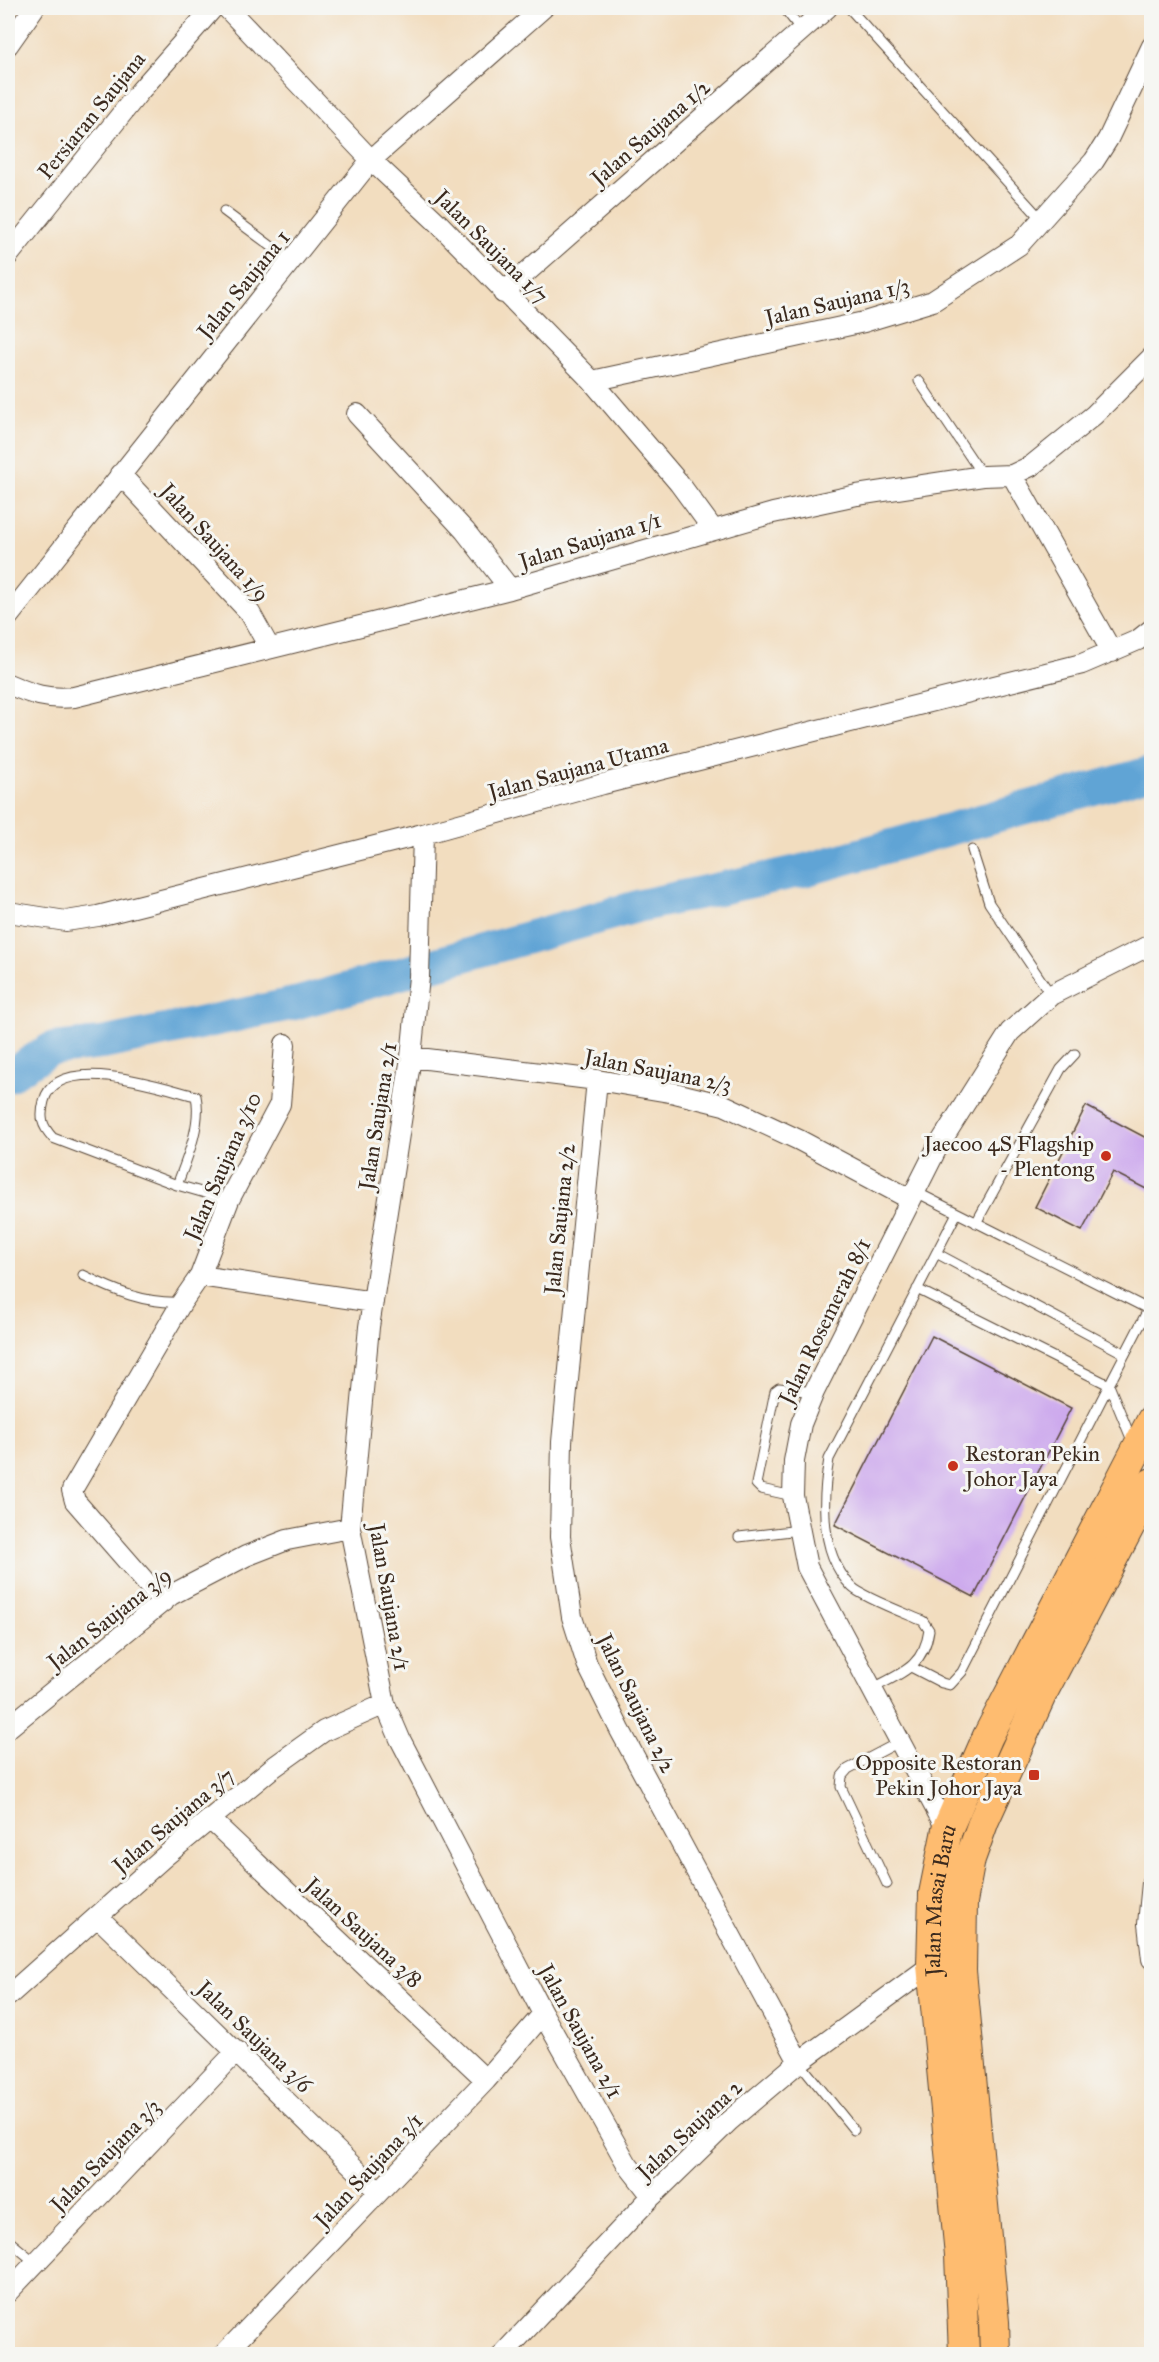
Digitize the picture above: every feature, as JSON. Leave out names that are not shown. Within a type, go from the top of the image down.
[{"type":"main road","name":"Jalan Masai Baru","points":[[964,2355],[959,2243],[932,1965],[934,1894],[948,1830],[988,1736],[1152,1420]]},
{"type":"main road","name":"Jalan Masai Baru","points":[[995,2355],[994,2322],[961,1971],[960,1926],[968,1870],[984,1820],[1011,1757],[1152,1483]]},
{"type":"street","points":[[8,45],[34,8]]},
{"type":"street","name":"Persiaran Saujana","points":[[8,256],[140,91],[213,8]]},
{"type":"street","name":"Jalan Saujana 1/7","points":[[227,8],[371,160],[439,224],[503,293],[592,381],[679,483],[712,528]]},
{"type":"street","name":"Jalan Saujana 1","points":[[8,617],[371,160],[543,8]]},
{"type":"street","name":"Jalan Saujana 1/2","points":[[503,293],[827,8]]},
{"type":"street","name":"Jalan Saujana 1/3","points":[[592,381],[864,322],[914,309],[933,301],[1018,245],[1040,218],[1094,161],[1108,139],[1152,46]]},
{"type":"street","name":"Jalan Saujana 1/1","points":[[8,684],[52,699],[74,697],[510,589],[712,528],[857,495],[983,476],[1012,475],[1031,466],[1094,415],[1152,357]]},
{"type":"street","points":[[357,414],[465,531],[510,589]]},
{"type":"street","name":"Jalan Saujana 1/9","points":[[120,474],[250,612],[269,647]]},
{"type":"street","points":[[1012,475],[1112,652]]},
{"type":"street","name":"Jalan Saujana Utama","points":[[8,912],[66,921],[98,916],[423,834],[603,784],[1071,667],[1138,640],[1152,629]]},
{"type":"street","name":"Jalan Saujana 2/1","points":[[423,834],[419,977],[411,1057],[373,1302],[350,1528],[385,1704],[400,1739],[543,2014],[627,2164],[652,2196]]},
{"type":"street","name":"Jalan Rosemerah 8/1","points":[[948,1830],[807,1567],[793,1496],[794,1461],[799,1433],[814,1392],[936,1148],[1010,1032],[1051,994],[1152,944]]},
{"type":"street","name":"Jalan Saujana 3/10","points":[[285,1044],[280,1104],[229,1200],[200,1276],[373,1302]]},
{"type":"street","name":"Jalan Saujana 2/3","points":[[411,1057],[597,1080],[675,1093],[732,1108],[912,1195]]},
{"type":"street","name":"Jalan Saujana 2/2","points":[[597,1080],[562,1442],[560,1537],[572,1617],[587,1664],[615,1720],[799,2062]]},
{"type":"street","points":[[163,1602],[75,1501],[72,1490],[182,1302],[200,1276]]},
{"type":"street","name":"Jalan Saujana 3/9","points":[[8,1728],[163,1602],[246,1556],[287,1540],[350,1528]]},
{"type":"street","name":"Jalan Saujana 3/7","points":[[8,1996],[210,1819],[271,1769],[324,1731],[385,1704]]},
{"type":"street","name":"Jalan Saujana 3/8","points":[[210,1819],[486,2080]]},
{"type":"street","points":[[1152,1883],[1148,1924],[1152,1959]]},
{"type":"street","name":"Jalan Saujana 3/6","points":[[98,1917],[378,2191]]},
{"type":"street","name":"Jalan Saujana 2","points":[[503,2355],[652,2196],[729,2121],[799,2062],[932,1965]]},
{"type":"street","name":"Jalan Saujana 3/1","points":[[224,2355],[486,2080],[543,2014]]},
{"type":"street","name":"Jalan Saujana 3/3","points":[[8,2292],[237,2051]]},
{"type":"lane","points":[[784,8],[802,31]]},
{"type":"lane","points":[[849,8],[1040,218]]},
{"type":"lane","points":[[224,211],[291,261]]},
{"type":"lane","points":[[919,381],[983,476]]},
{"type":"lane","points":[[972,850],[989,903],[1051,994]]},
{"type":"lane","points":[[976,1222],[1061,1069],[1075,1054]]},
{"type":"lane","points":[[177,1185],[187,1159],[199,1108],[196,1096],[114,1076],[96,1074],[61,1080],[46,1091],[41,1113],[42,1126],[53,1138],[177,1185],[229,1200]]},
{"type":"lane","points":[[912,1195],[957,1213],[1150,1305],[962,1672],[950,1685],[913,1668]]},
{"type":"lane","points":[[873,1688],[913,1668],[928,1641],[930,1630],[923,1621],[852,1588],[836,1562],[829,1543],[823,1496],[829,1459],[957,1213]]},
{"type":"lane","points":[[936,1253],[1125,1354]]},
{"type":"lane","points":[[83,1275],[136,1298],[161,1303],[182,1302]]},
{"type":"lane","points":[[917,1289],[1109,1385],[1136,1448]]},
{"type":"lane","points":[[793,1496],[761,1489],[756,1484],[775,1391],[779,1388],[814,1392]]},
{"type":"lane","points":[[739,1537],[800,1530]]},
{"type":"lane","points":[[887,1884],[840,1787],[842,1776],[848,1769],[901,1741]]},
{"type":"lane","points":[[799,2062],[854,2130]]},
{"type":"lane","points":[[8,2240],[36,2263]]},
{"type":"building","name":"Jaecoo 4S Flagship - Plentong","points":[[1086,1106],[1152,1141],[1152,1192],[1113,1172],[1082,1231],[1035,1207]]},
{"type":"building","name":"Restoran Pekin Johor Jaya","points":[[932,1336],[1071,1408],[974,1597],[835,1525]]},
{"type":"waterway","points":[[8,1076],[51,1049],[105,1043],[297,1003],[639,906],[805,870],[1152,772]]},
{"type":"place","name":"Jaecoo 4S Flagship - Plentong","points":[[1106,1156]]},
{"type":"place","name":"Restoran Pekin Johor Jaya","points":[[953,1466]]},
{"type":"place","name":"Opposite Restoran Pekin Johor Jaya","points":[[1034,1775]]}]
